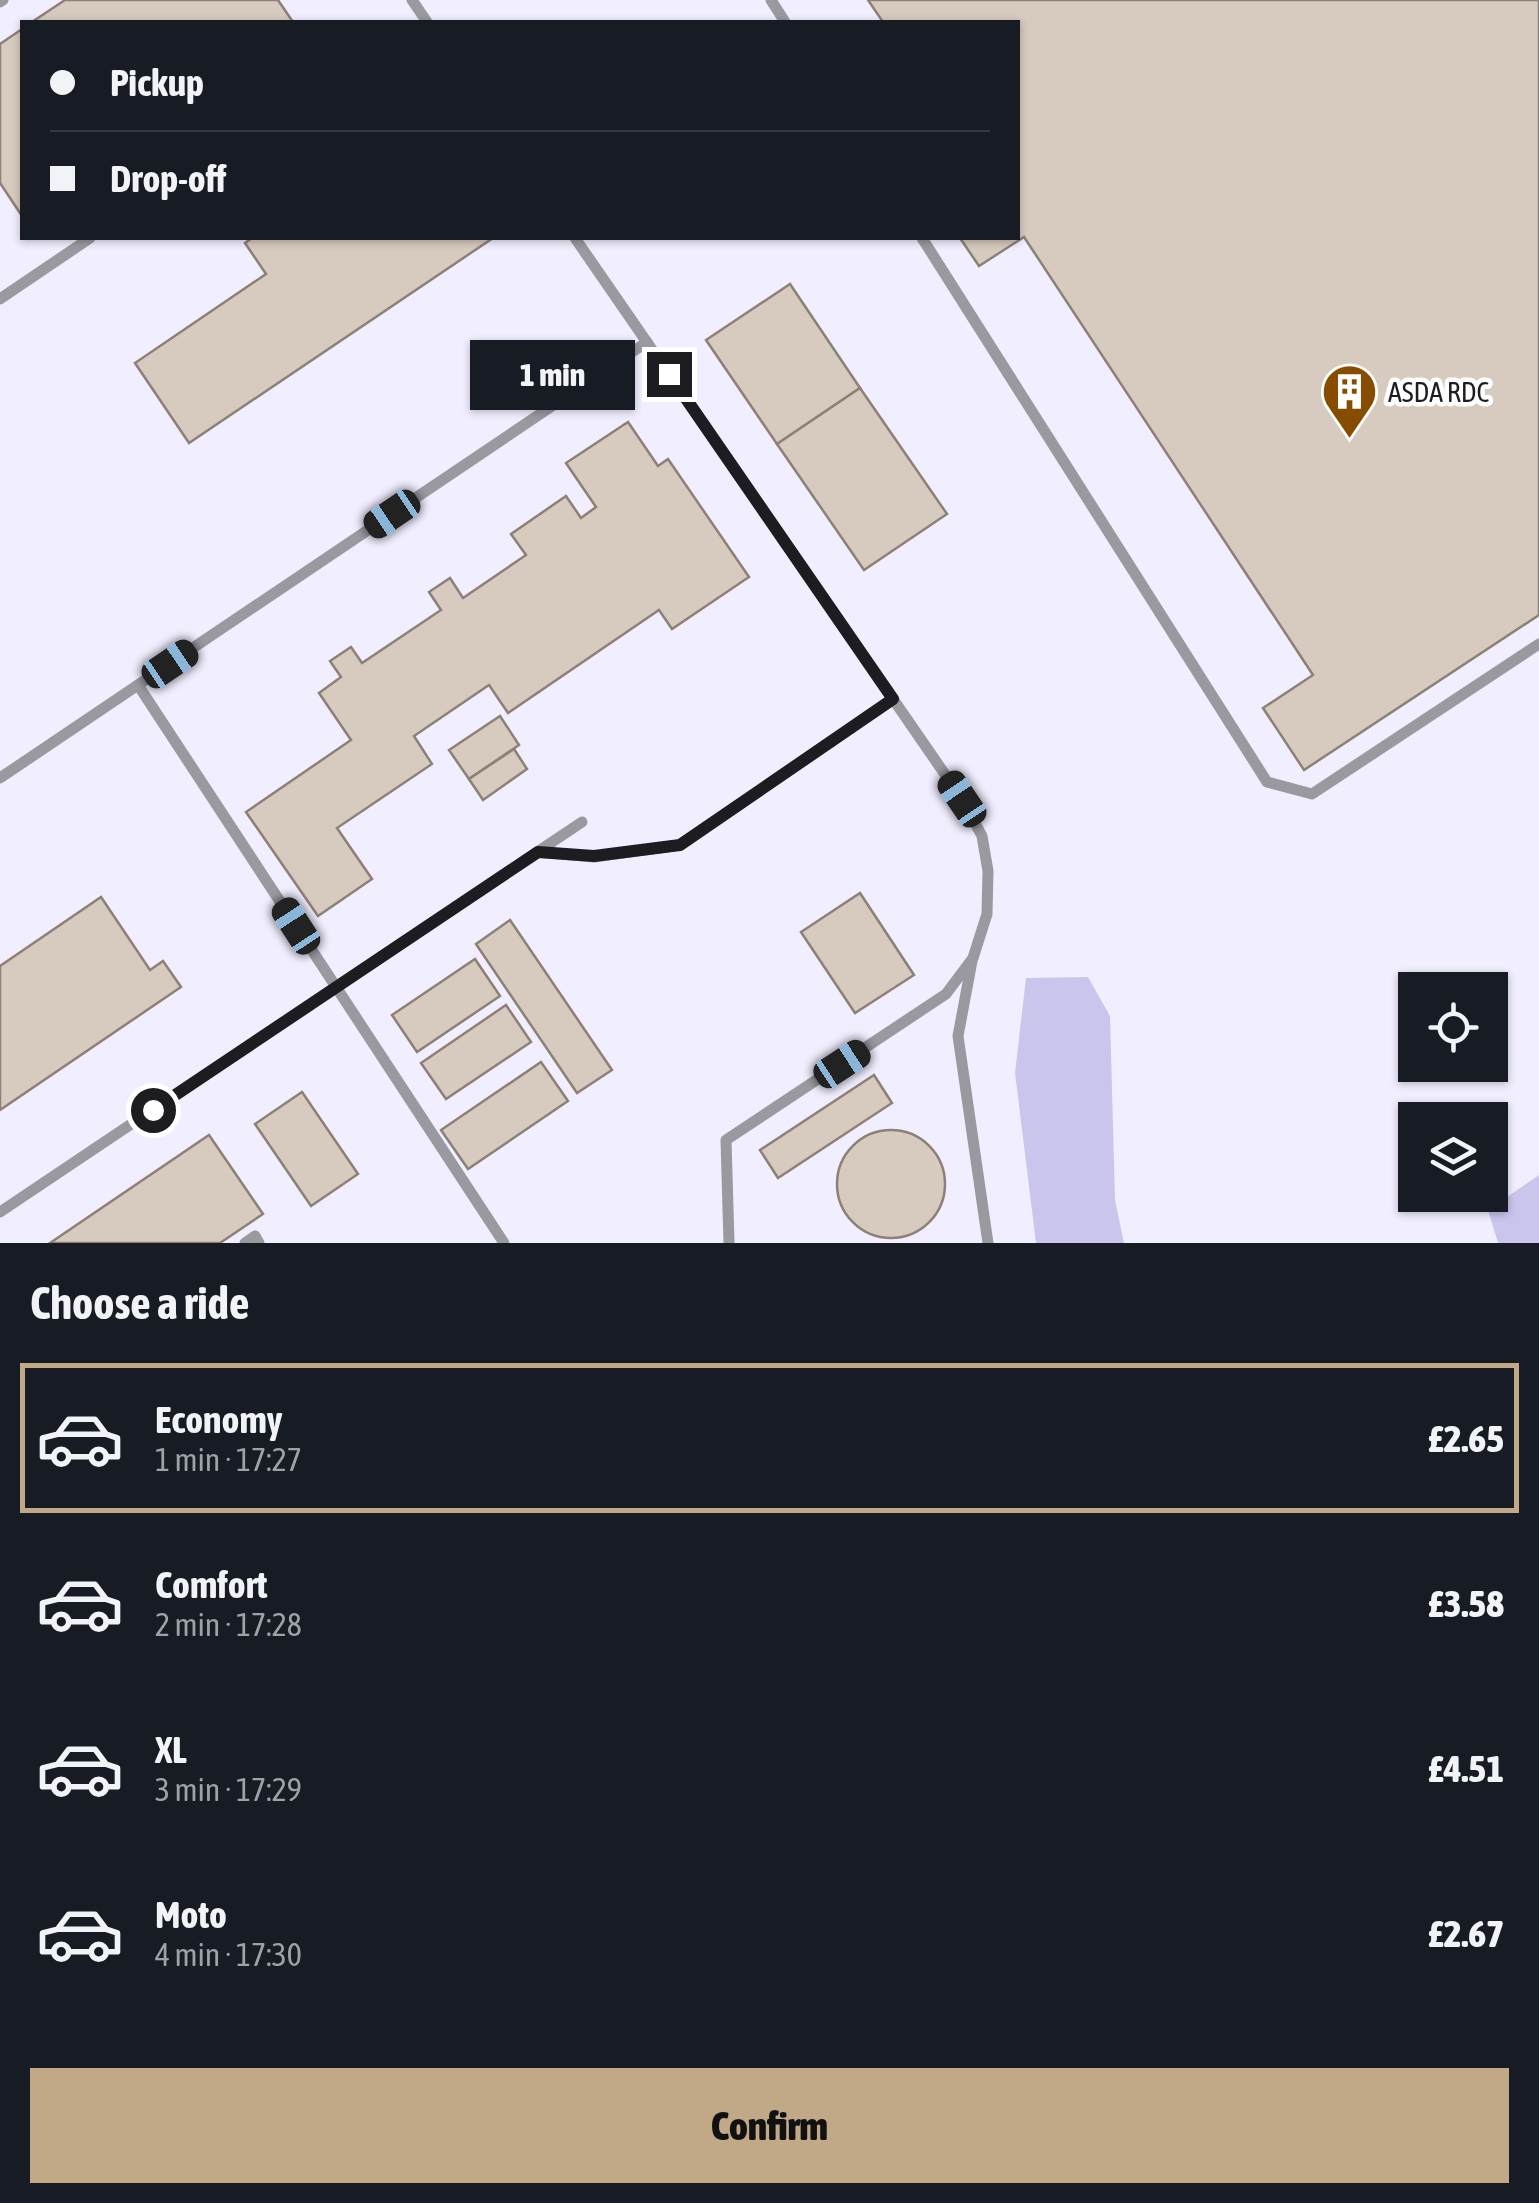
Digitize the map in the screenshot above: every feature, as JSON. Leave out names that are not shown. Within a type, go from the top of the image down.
[{"type":"lane","points":[[412,0],[424,18]]},
{"type":"lane","points":[[0,299],[87,240]]},
{"type":"lane","points":[[576,240],[962,799],[982,836],[988,871],[988,914],[973,958],[958,1036],[988,1243]]},
{"type":"lane","points":[[923,240],[1267,782],[1312,794],[1539,644]]},
{"type":"lane","points":[[0,778],[647,342]]},
{"type":"lane","points":[[138,685],[504,1243]]},
{"type":"lane","points":[[538,852],[594,856],[680,845],[893,699]]},
{"type":"lane","points":[[0,1212],[582,822]]},
{"type":"lane","points":[[729,1243],[726,1140],[946,994],[973,958]]},
{"type":"lane","points":[[245,1243],[255,1236],[260,1243]]},
{"type":"shaded area","points":[[1088,977],[1110,1016],[1115,1200],[1124,1243],[1036,1243],[1015,1073],[1026,978]]},
{"type":"shaded area","points":[[1539,1175],[1539,1243],[1498,1243],[1489,1212],[1508,1212],[1508,1196]]},
{"type":"building","points":[[65,0],[278,0],[292,20],[35,20]]},
{"type":"building","name":"ASDA RDC","points":[[868,0],[1539,0],[1539,615],[1304,770],[1263,708],[1313,675],[1024,237],[1020,240],[1020,20],[882,20]]},
{"type":"building","points":[[20,30],[20,213],[0,183],[0,44]]},
{"type":"building","points":[[490,240],[189,443],[135,363],[266,274],[245,243]]},
{"type":"building","name":"ASDA RDC","points":[[961,240],[1019,240],[979,266]]},
{"type":"building","points":[[790,284],[860,388],[777,444],[706,340]]},
{"type":"building","points":[[860,388],[947,514],[864,570],[777,444]]},
{"type":"building","points":[[628,422],[658,466],[668,459],[749,577],[672,629],[659,610],[508,713],[489,685],[414,736],[432,764],[337,828],[372,879],[318,916],[246,812],[351,740],[319,693],[341,677],[330,661],[351,647],[362,663],[441,610],[429,592],[450,578],[463,598],[526,555],[511,534],[566,496],[581,518],[596,507],[566,463]]},
{"type":"building","points":[[500,716],[519,745],[469,779],[449,750]]},
{"type":"building","points":[[514,749],[527,769],[483,800],[469,779]]},
{"type":"building","points":[[860,893],[914,975],[855,1013],[801,932]]},
{"type":"building","points":[[101,897],[150,970],[163,961],[181,987],[0,1110],[0,966]]},
{"type":"building","points":[[510,920],[612,1070],[577,1093],[476,944]]},
{"type":"building","points":[[475,959],[500,996],[417,1052],[392,1015]]},
{"type":"building","points":[[506,1005],[531,1042],[446,1099],[421,1063]]},
{"type":"building","points":[[541,1062],[568,1101],[468,1169],[441,1130]]},
{"type":"building","points":[[874,1075],[892,1103],[778,1178],[760,1150]]},
{"type":"building","points":[[302,1092],[358,1174],[311,1206],[255,1124]]},
{"type":"building","points":[[891,1130],[912,1134],[929,1146],[941,1163],[945,1184],[941,1205],[929,1222],[912,1234],[891,1238],[870,1234],[853,1222],[841,1205],[837,1184],[841,1163],[853,1146],[870,1134]]},
{"type":"building","points":[[209,1135],[263,1214],[220,1243],[50,1243]]},
{"type":"place","name":"ASDA RDC","points":[[1349,441]]},
{"type":"route","points":[[153,1110],[538,852],[594,856],[680,845],[893,699],[669,374]]}]
